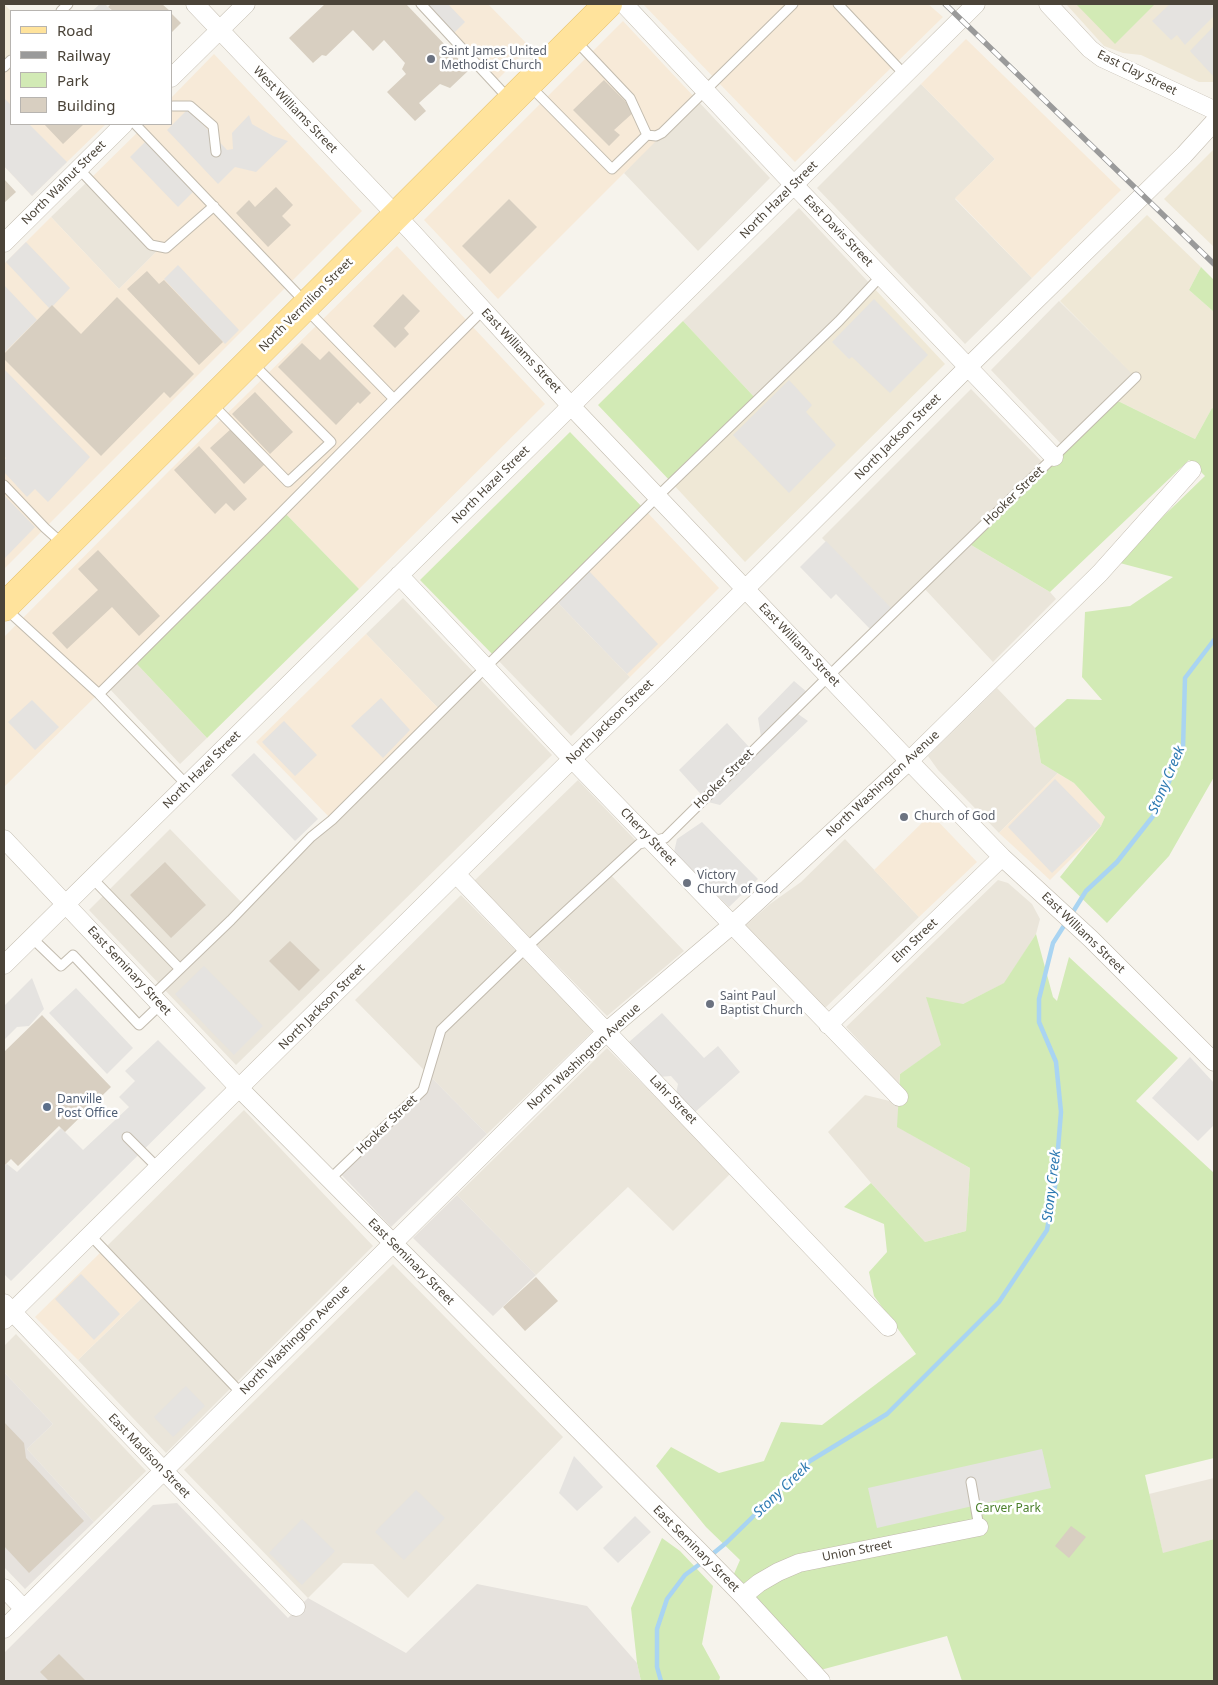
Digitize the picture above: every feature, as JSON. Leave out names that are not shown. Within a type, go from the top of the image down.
[{"type":"main road","name":"North Vermilion Street","points":[[4,607],[608,4]]},
{"type":"street","name":"West Williams Street","points":[[195,4],[396,216]]},
{"type":"street","points":[[172,77],[246,4]]},
{"type":"street","name":"East Davis Street","points":[[624,4],[705,92],[1054,457]]},
{"type":"street","name":"North Hazel Street","points":[[4,965],[976,4]]},
{"type":"street","name":"East Clay Street","points":[[1048,4],[1090,50],[1102,58],[1214,110]]},
{"type":"street","name":"North Jackson Street","points":[[7,1311],[90,1235],[1184,155],[1214,122]]},
{"type":"street","name":"North Walnut Street","points":[[4,243],[123,125]]},
{"type":"street","name":"East Williams Street","points":[[396,216],[571,406],[1002,857],[1091,940],[1214,1062]]},
{"type":"street","name":"North Washington Avenue","points":[[4,1629],[607,1031],[733,924],[909,760],[1100,573],[1192,470]]},
{"type":"street","name":"Cherry Street","points":[[399,575],[651,841],[899,1097]]},
{"type":"street","name":"East Seminary Street","points":[[4,839],[239,1088],[743,1596],[821,1681]]},
{"type":"street","name":"Elm Street","points":[[828,1025],[1002,857]]},
{"type":"street","name":"Lahr Street","points":[[456,874],[888,1327]]},
{"type":"street","name":"East Madison Street","points":[[7,1311],[296,1607]]},
{"type":"street","name":"Union Street","points":[[743,1596],[759,1583],[799,1563],[979,1527]]},
{"type":"street","points":[[4,1588],[24,1609]]},
{"type":"lane","points":[[421,4],[519,92],[612,169],[647,135]]},
{"type":"lane","points":[[647,135],[656,136],[662,133],[793,4]]},
{"type":"lane","points":[[838,4],[905,74]]},
{"type":"lane","points":[[573,38],[630,98],[647,135]]},
{"type":"lane","points":[[173,106],[190,106],[213,126],[216,152]]},
{"type":"lane","points":[[136,125],[394,399]]},
{"type":"lane","points":[[79,169],[152,245],[166,248],[214,206]]},
{"type":"lane","points":[[32,938],[61,966],[73,955],[140,1026],[180,969],[263,888],[311,837],[332,820],[658,496],[839,321],[881,276]]},
{"type":"lane","points":[[99,694],[484,310]]},
{"type":"lane","points":[[210,401],[288,482],[331,442],[250,361]]},
{"type":"lane","name":"Hooker Street","points":[[329,1180],[423,1090],[441,1030],[526,948],[639,844],[665,838],[1136,377]]},
{"type":"lane","points":[[4,485],[65,546]]},
{"type":"lane","points":[[4,607],[99,694],[187,785]]},
{"type":"lane","points":[[92,878],[180,969]]},
{"type":"lane","points":[[127,1137],[158,1168]]},
{"type":"lane","points":[[90,1235],[241,1393]]},
{"type":"lane","points":[[971,1482],[979,1527]]},
{"type":"shaded area","points":[[4,4],[10,10],[10,61],[4,67]]},
{"type":"shaded area","points":[[100,4],[105,4],[111,10],[93,10]]},
{"type":"shaded area","points":[[414,4],[448,4],[465,22],[447,40]]},
{"type":"shaded area","points":[[421,4],[488,4],[530,47],[494,83]]},
{"type":"shaded area","points":[[643,4],[928,4],[943,17],[795,162]]},
{"type":"shaded area","points":[[1066,4],[1214,4],[1214,82],[1199,82],[1141,55],[1123,53],[1104,46]]},
{"type":"shaded area","points":[[1170,4],[1214,4],[1214,16],[1185,45],[1177,35],[1171,40],[1152,21]]},
{"type":"shaded area","points":[[623,21],[697,100],[498,299],[424,220]]},
{"type":"shaded area","points":[[1214,26],[1214,77],[1190,51]]},
{"type":"shaded area","points":[[966,39],[1121,190],[1032,278],[955,198],[995,159],[921,84]]},
{"type":"shaded area","points":[[214,54],[362,211],[4,569],[4,264],[51,217],[119,289],[157,251],[89,180],[145,125],[172,125],[172,97]]},
{"type":"shaded area","points":[[10,61],[10,125],[105,125],[32,196],[4,166],[4,67]]},
{"type":"shaded area","points":[[921,84],[995,159],[955,199],[1032,278],[965,344],[817,188]]},
{"type":"shaded area","points":[[4,98],[10,104],[10,125],[30,125],[67,162],[32,196],[4,166]]},
{"type":"shaded area","points":[[697,100],[770,178],[698,251],[624,173]]},
{"type":"shaded area","points":[[188,109],[227,150],[233,149],[232,133],[249,115],[252,124],[273,136],[288,141],[256,172],[235,167],[218,184],[167,130]]},
{"type":"shaded area","points":[[149,138],[197,188],[178,207],[130,157]]},
{"type":"shaded area","points":[[1214,149],[1214,247],[1164,199]]},
{"type":"shaded area","points":[[89,180],[157,251],[119,289],[51,217]]},
{"type":"shaded area","points":[[799,208],[872,286],[758,401],[683,321]]},
{"type":"shaded area","points":[[1147,215],[1201,267],[1189,290],[1214,312],[1214,409],[1212,408],[1195,439],[1120,402],[1110,402],[1135,377],[1060,301]]},
{"type":"shaded area","points":[[26,242],[70,288],[50,309],[6,262]]},
{"type":"shaded area","points":[[397,246],[545,404],[359,589],[283,511],[4,787],[4,637]]},
{"type":"shaded area","points":[[178,265],[239,330],[225,344],[164,279]]},
{"type":"shaded area","points":[[4,285],[37,320],[4,353]]},
{"type":"shaded area","points":[[872,286],[945,364],[745,562],[672,483]]},
{"type":"shaded area","points":[[874,299],[928,355],[890,393],[852,357],[849,359],[832,342]]},
{"type":"shaded area","points":[[1059,301],[1136,377],[1064,447],[991,370]]},
{"type":"shaded area","points":[[4,369],[90,457],[48,502],[35,489],[27,497],[4,472],[4,461],[6,458],[4,456]]},
{"type":"shaded area","points":[[789,380],[812,405],[806,412],[836,445],[789,493],[733,435]]},
{"type":"shaded area","points":[[971,389],[1045,465],[966,542],[1050,592],[1056,599],[993,662],[922,586],[894,612],[822,538]]},
{"type":"shaded area","points":[[4,495],[35,527],[4,559]]},
{"type":"shaded area","points":[[645,510],[719,588],[630,677],[555,600]]},
{"type":"shaded area","points":[[826,541],[892,609],[870,629],[836,594],[831,599],[800,567]]},
{"type":"shaded area","points":[[589,571],[658,644],[627,674],[558,603]]},
{"type":"shaded area","points":[[403,598],[552,755],[236,1065],[89,910],[170,829],[245,906],[441,711],[366,634]]},
{"type":"shaded area","points":[[555,600],[630,677],[571,736],[495,657]]},
{"type":"shaded area","points":[[366,634],[441,711],[332,820],[256,742]]},
{"type":"shaded area","points":[[133,660],[207,738],[180,764],[107,686]]},
{"type":"shaded area","points":[[794,681],[814,698],[798,714],[808,721],[720,805],[708,802],[679,770],[727,723],[750,748],[761,737],[758,718]]},
{"type":"shaded area","points":[[997,688],[1035,728],[1041,763],[1058,773],[999,833],[938,770],[928,756]]},
{"type":"shaded area","points":[[381,698],[410,730],[383,758],[351,726]]},
{"type":"shaded area","points":[[32,700],[59,727],[35,750],[8,722]]},
{"type":"shaded area","points":[[284,721],[317,755],[295,776],[262,742]]},
{"type":"shaded area","points":[[254,753],[318,819],[295,841],[231,775]]},
{"type":"shaded area","points":[[1058,773],[1074,783],[1105,817],[1101,826],[1050,880],[999,833]]},
{"type":"shaded area","points":[[1055,779],[1101,826],[1052,873],[1008,827]]},
{"type":"shaded area","points":[[578,780],[639,844],[608,872],[684,951],[607,1016],[474,881]]},
{"type":"shaded area","points":[[931,814],[977,862],[919,917],[874,870]]},
{"type":"shaded area","points":[[702,822],[758,879],[729,907],[674,852],[677,839]]},
{"type":"shaded area","points":[[845,839],[919,917],[826,1007],[822,1007],[745,926],[770,904],[801,882]]},
{"type":"shaded area","points":[[998,880],[1008,883],[1032,904],[1040,919],[1036,934],[1005,983],[963,1004],[941,1046],[900,1074],[899,1084],[846,1027]]},
{"type":"shaded area","points":[[461,895],[594,1030],[487,1134],[355,1000]]},
{"type":"shaded area","points":[[204,966],[263,1026],[234,1055],[175,994]]},
{"type":"shaded area","points":[[32,978],[44,1009],[29,1026],[17,1027],[4,1040],[4,1006]]},
{"type":"shaded area","points":[[76,988],[133,1048],[107,1074],[49,1013]]},
{"type":"shaded area","points":[[662,1013],[704,1058],[718,1046],[740,1072],[694,1113],[676,1094],[678,1084],[671,1076],[659,1077],[629,1042]]},
{"type":"shaded area","points":[[158,1040],[206,1088],[11,1281],[4,1274],[4,1166],[7,1164],[17,1172],[61,1128],[83,1150],[129,1107],[119,1097],[135,1081],[125,1071]]},
{"type":"shaded area","points":[[607,1048],[731,1173],[673,1231],[628,1187],[536,1275],[457,1195]]},
{"type":"shaded area","points":[[1190,1057],[1214,1083],[1214,1125],[1198,1141],[1152,1098]]},
{"type":"shaded area","points":[[428,1074],[487,1134],[391,1227],[338,1171],[423,1090]]},
{"type":"shaded area","points":[[865,1095],[898,1103],[898,1127],[970,1168],[966,1231],[925,1242],[828,1132]]},
{"type":"shaded area","points":[[244,1110],[373,1246],[166,1453],[78,1360],[146,1294],[104,1249]]},
{"type":"shaded area","points":[[457,1195],[536,1275],[493,1316],[413,1238]]},
{"type":"shaded area","points":[[104,1249],[146,1294],[78,1360],[35,1317]]},
{"type":"shaded area","points":[[393,1264],[563,1437],[408,1598],[373,1564],[343,1563],[308,1598],[184,1470]]},
{"type":"shaded area","points":[[81,1274],[120,1314],[94,1340],[55,1299]]},
{"type":"shaded area","points":[[16,1334],[146,1471],[94,1522],[27,1449],[53,1424],[4,1372],[4,1346]]},
{"type":"shaded area","points":[[4,1372],[53,1424],[27,1449],[94,1522],[25,1589],[4,1567]]},
{"type":"shaded area","points":[[186,1386],[205,1406],[173,1437],[154,1417]]},
{"type":"shaded area","points":[[1042,1449],[1051,1488],[877,1528],[868,1488]]},
{"type":"shaded area","points":[[574,1456],[603,1487],[577,1511],[559,1493]]},
{"type":"shaded area","points":[[1214,1478],[1214,1539],[1163,1554],[1149,1494]]},
{"type":"shaded area","points":[[416,1490],[445,1518],[404,1560],[375,1532]]},
{"type":"shaded area","points":[[177,1503],[288,1618],[308,1598],[406,1653],[477,1584],[587,1606],[637,1663],[641,1681],[4,1681],[4,1653],[153,1505]]},
{"type":"shaded area","points":[[635,1516],[651,1532],[618,1563],[603,1548]]},
{"type":"shaded area","points":[[302,1519],[335,1551],[302,1585],[269,1553]]},
{"type":"green space","points":[[1076,4],[1155,4],[1115,44]]},
{"type":"green space","points":[[1201,267],[1214,280],[1214,312],[1189,290]]},
{"type":"green space","points":[[683,321],[758,401],[672,483],[598,405]]},
{"type":"green space","points":[[1110,402],[1120,402],[1195,439],[1212,408],[1214,409],[1214,777],[1169,856],[1107,923],[1060,877],[1101,826],[1105,817],[1074,783],[1041,763],[1035,728],[1067,699],[1102,700],[1082,677],[1085,612],[1130,606],[1173,577],[1116,562],[1205,476],[1189,460],[1050,592],[966,542]]},
{"type":"green space","points":[[570,432],[645,510],[495,657],[420,580]]},
{"type":"green space","points":[[283,511],[359,589],[207,738],[133,660]]},
{"type":"green space","name":"Carver Park","points":[[1036,934],[1053,997],[1057,1001],[1069,957],[1178,1058],[1136,1101],[1214,1173],[1214,1458],[1145,1475],[1163,1553],[1214,1539],[1214,1681],[962,1681],[947,1636],[813,1672],[730,1583],[740,1560],[706,1527],[656,1466],[671,1447],[719,1473],[764,1461],[781,1422],[822,1425],[916,1354],[874,1296],[869,1272],[887,1252],[884,1224],[844,1207],[871,1183],[925,1242],[966,1231],[970,1168],[897,1127],[900,1074],[941,1045],[926,997],[963,1004],[1004,983]]},
{"type":"green space","points":[[662,1538],[680,1551],[713,1586],[702,1644],[720,1677],[719,1681],[641,1681],[637,1663],[631,1608]]},
{"type":"building","points":[[111,4],[162,4],[169,10],[112,10],[108,7]]},
{"type":"building","name":"Saint James United Methodist Church","points":[[325,4],[406,4],[469,70],[450,88],[440,84],[419,103],[426,111],[415,121],[387,92],[406,74],[402,69],[405,63],[384,40],[373,51],[353,30],[326,56],[322,55],[313,63],[289,38]]},
{"type":"building","points":[[172,14],[181,23],[172,32]]},
{"type":"building","points":[[604,80],[635,111],[614,130],[620,135],[609,146],[573,110]]},
{"type":"building","points":[[45,125],[83,125],[63,144]]},
{"type":"building","points":[[4,179],[16,192],[4,203]]},
{"type":"building","points":[[276,187],[293,205],[282,216],[291,225],[268,247],[236,213],[249,200],[255,207]]},
{"type":"building","points":[[509,199],[537,227],[490,274],[462,246]]},
{"type":"building","points":[[147,271],[159,284],[164,280],[223,342],[199,365],[127,289]]},
{"type":"building","points":[[403,294],[420,311],[404,328],[409,334],[395,348],[373,326]]},
{"type":"building","points":[[117,297],[194,374],[170,398],[164,392],[101,456],[4,359],[4,354],[52,305],[81,334]]},
{"type":"building","points":[[302,343],[320,360],[329,351],[371,393],[360,404],[358,402],[336,425],[278,367]]},
{"type":"building","points":[[255,392],[293,432],[270,454],[232,414]]},
{"type":"building","points":[[232,428],[266,463],[244,484],[210,448]]},
{"type":"building","points":[[199,446],[247,499],[234,511],[226,503],[215,514],[174,470]]},
{"type":"building","points":[[98,550],[160,616],[139,636],[112,607],[67,649],[52,633],[98,590],[78,569]]},
{"type":"building","points":[[165,862],[206,905],[171,938],[130,895]]},
{"type":"building","points":[[290,941],[320,970],[299,991],[269,961]]},
{"type":"building","name":"Danville Post Office","points":[[42,1015],[111,1087],[65,1132],[59,1126],[18,1166],[11,1159],[4,1166],[4,1052]]},
{"type":"building","points":[[536,1277],[558,1301],[525,1331],[503,1307]]},
{"type":"building","points":[[4,1422],[24,1443],[26,1458],[84,1521],[29,1573],[4,1546]]},
{"type":"building","points":[[1071,1526],[1086,1537],[1069,1558],[1055,1546]]},
{"type":"building","points":[[59,1654],[86,1681],[49,1681],[40,1672]]},
{"type":"waterway","name":"Stony Creek","points":[[1071,915],[1086,891],[1117,862],[1157,811],[1183,748],[1185,678],[1214,640]]},
{"type":"waterway","name":"Stony Creek","points":[[710,1556],[726,1543],[810,1461],[887,1414],[999,1302],[1047,1230],[1055,1186],[1061,1112],[1056,1062],[1039,1022],[1039,999],[1053,943],[1067,921]]},
{"type":"waterway","name":"Stony Creek","points":[[661,1681],[657,1667],[657,1629],[667,1599],[685,1575],[704,1561]]},
{"type":"railway","points":[[945,4],[1214,264]]},
{"type":"place","name":"Saint James United Methodist Church","points":[[431,59]]},
{"type":"place","name":"Church of God","points":[[904,817]]},
{"type":"place","name":"Victory Church of God","points":[[687,883]]},
{"type":"place","name":"Saint Paul Baptist Church","points":[[710,1004]]},
{"type":"place","name":"Danville Post Office","points":[[47,1107]]}]
